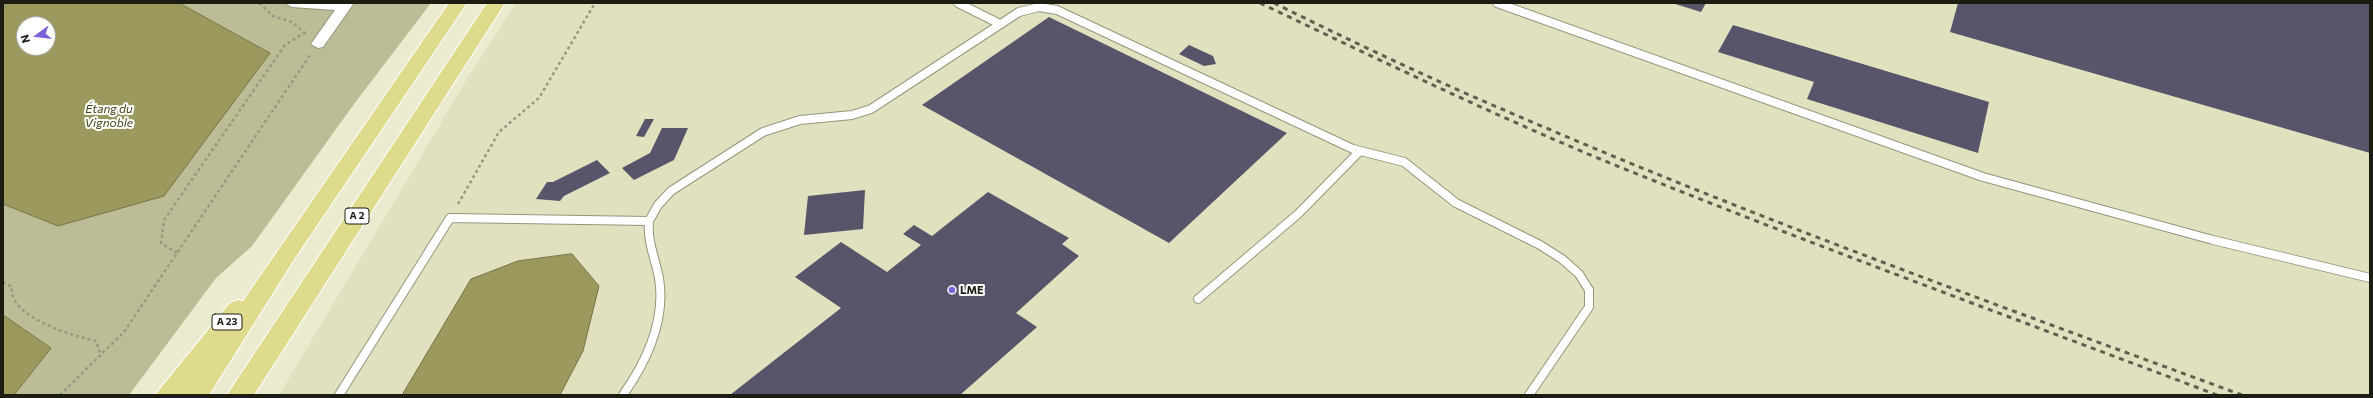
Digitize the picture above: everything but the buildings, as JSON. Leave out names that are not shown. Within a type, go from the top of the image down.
[{"type":"highway","points":[[195,395],[287,252],[458,3]]},
{"type":"highway","name":"A 2","points":[[240,395],[496,3]]},
{"type":"highway","name":"A 23","points":[[168,395],[287,252]]},
{"type":"street","points":[[292,3],[345,5]]},
{"type":"street","points":[[318,44],[345,5]]},
{"type":"lane","points":[[958,3],[1000,24]]},
{"type":"lane","points":[[1497,3],[1983,177],[2213,240],[2370,278]]},
{"type":"lane","points":[[623,395],[645,358],[660,311],[659,280],[648,235],[649,220],[658,205],[672,191],[754,137],[788,123],[852,115],[870,109],[1019,12],[1033,8],[1046,7],[1057,10],[1360,151],[1388,156],[1409,165],[1450,200],[1553,253],[1567,262],[1583,277],[1591,292],[1589,307],[1529,395]]},
{"type":"lane","points":[[1198,299],[1298,214],[1360,151]]},
{"type":"lane","points":[[339,395],[450,218],[649,220]]},
{"type":"path","points":[[60,395],[124,332],[318,44],[292,22],[273,16],[259,3]]},
{"type":"path","points":[[450,218],[499,132],[539,98],[595,3]]},
{"type":"path","points":[[177,253],[161,243],[164,220],[260,84],[285,45],[304,33]]},
{"type":"path","points":[[3,282],[12,287],[11,294],[15,304],[49,326],[66,334],[96,341],[101,355]]},
{"type":"shaded area","points":[[179,3],[431,3],[354,104],[252,246],[216,278],[129,395],[14,395],[51,348],[3,315],[3,204],[58,226],[270,53]]},
{"type":"shaded area","points":[[516,3],[2370,3],[2370,395],[279,395],[467,79]]},
{"type":"water","name":"Étang du Vignoble","points":[[3,3],[179,3],[270,53],[164,196],[58,226],[3,204]]},
{"type":"water","points":[[572,254],[599,286],[583,351],[560,395],[402,395],[471,279],[518,261]]},
{"type":"water","points":[[3,315],[51,348],[14,395],[3,395]]},
{"type":"railway","points":[[1260,3],[1472,103],[1600,159],[1831,250],[2217,395]]},
{"type":"railway","points":[[1274,3],[1461,91],[1674,181],[1863,255],[2242,395]]},
{"type":"place","name":"LME","points":[[952,290]]}]
